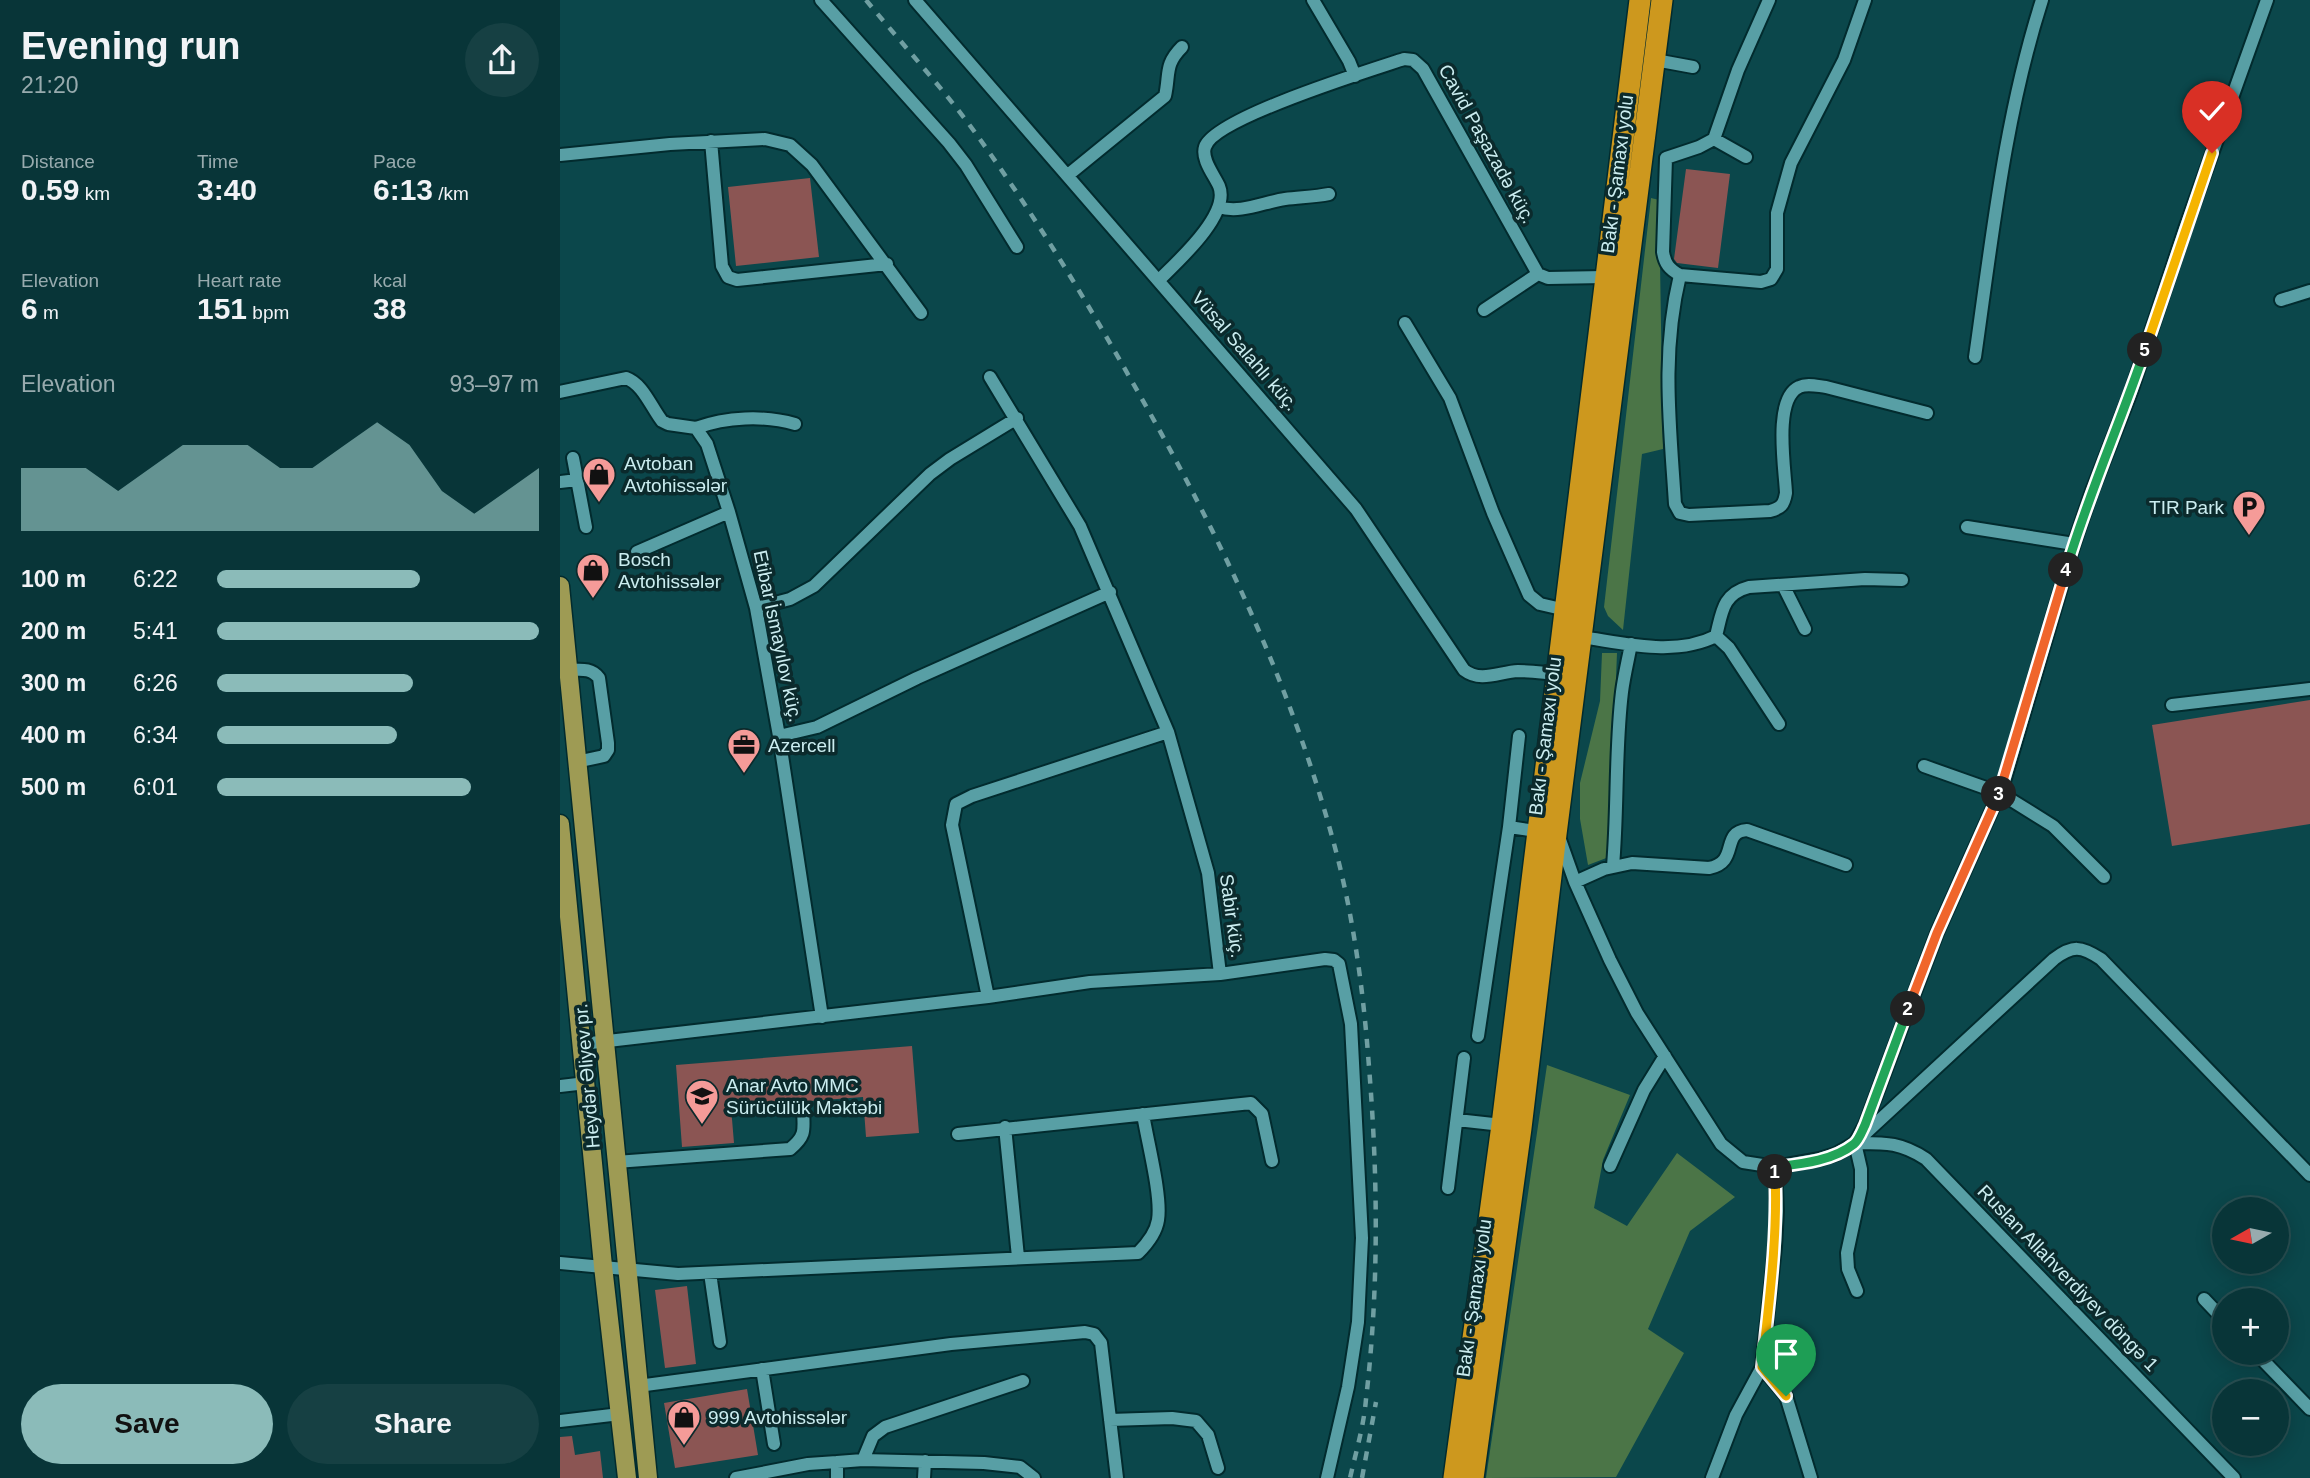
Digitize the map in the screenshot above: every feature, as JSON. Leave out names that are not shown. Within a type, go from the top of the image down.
[{"type":"highway","name":"Bakı - Şamaxı yolu","points":[[1473,1478],[1521,1128],[1547,833],[1557,674],[1640,0]]},
{"type":"highway","name":"Bakı - Şamaxı yolu","points":[[1454,1478],[1502,1125],[1547,833],[1581,637],[1662,0]]},
{"type":"main road","name":"Heydər Əliyev pr.","points":[[560,586],[648,1478]]},
{"type":"main road","name":"Heydər Əliyev pr.","points":[[560,824],[603,1266],[627,1478]]},
{"type":"street","points":[[821,0],[949,143],[966,165],[1017,247]]},
{"type":"street","name":"Vüsal Salahlı küç.","points":[[915,0],[1356,509],[1465,670],[1473,677],[1521,671],[1557,674]]},
{"type":"street","points":[[1313,0],[1355,76]]},
{"type":"street","points":[[1643,153],[1666,158],[1714,139],[1738,70],[1769,0]]},
{"type":"street","points":[[1666,158],[1662,252],[1671,270],[1680,275],[1761,282],[1771,279],[1777,269],[1777,213],[1791,163],[1815,121],[1844,60],[1865,0]]},
{"type":"street","points":[[1975,357],[1996,209],[2026,50],[2042,0]]},
{"type":"street","points":[[1857,1291],[1847,1269],[1847,1253],[1861,1188],[1861,1169],[1855,1143],[1865,1125],[1937,933],[2000,793],[2074,544],[2131,392],[2185,229],[2267,0]]},
{"type":"street","points":[[1068,175],[1165,96],[1168,66],[1171,58],[1182,47]]},
{"type":"street","name":"Cavid Paşazadə küç.","points":[[1219,207],[1222,200],[1220,188],[1205,158],[1204,148],[1208,141],[1242,118],[1276,103],[1404,59],[1413,60],[1423,69],[1538,274]]},
{"type":"street","points":[[1655,60],[1693,66]]},
{"type":"street","points":[[560,155],[711,141],[765,139],[790,145],[812,165],[921,313]]},
{"type":"street","points":[[1714,139],[1746,157]]},
{"type":"street","points":[[711,141],[722,266],[728,277],[737,280],[887,264]]},
{"type":"street","points":[[1158,280],[1196,242],[1219,207],[1235,209],[1329,194]]},
{"type":"street","points":[[1484,310],[1538,274],[1548,278],[1604,277]]},
{"type":"street","points":[[1680,275],[1672,308],[1667,379],[1675,504],[1680,513],[1689,515],[1770,511],[1779,509],[1784,504],[1786,493],[1783,414],[1788,397],[1797,387],[1811,384],[1927,413]]},
{"type":"street","points":[[2281,300],[2310,292]]},
{"type":"street","points":[[1405,323],[1450,398],[1493,513],[1529,595],[1541,604],[1566,610]]},
{"type":"street","name":"Sabir küç.","points":[[582,1044],[988,997],[1090,982],[1220,974],[1220,955],[1208,873],[1168,732],[1080,526],[990,377]]},
{"type":"street","points":[[560,392],[626,378],[633,380],[662,421],[668,424],[696,428],[748,419],[780,420],[795,424]]},
{"type":"street","points":[[756,608],[790,599],[814,586],[930,474],[1017,418]]},
{"type":"street","name":"Etibar İsmayılov küç.","points":[[696,428],[707,444],[756,608],[779,736],[822,1017]]},
{"type":"street","points":[[573,458],[586,527]]},
{"type":"street","points":[[560,482],[577,481]]},
{"type":"street","points":[[638,552],[729,512]]},
{"type":"street","points":[[1967,527],[2074,544]]},
{"type":"street","points":[[1581,637],[1658,647],[1702,644],[1716,636],[1724,603],[1736,590],[1865,579],[1902,580]]},
{"type":"street","points":[[1783,585],[1805,629]]},
{"type":"street","points":[[779,736],[817,727],[917,678],[1110,592]]},
{"type":"street","points":[[1716,636],[1730,648],[1779,724]]},
{"type":"street","points":[[1613,866],[1618,790],[1618,733],[1630,644]]},
{"type":"street","points":[[568,670],[595,672],[608,743],[604,756],[576,762]]},
{"type":"street","points":[[2172,705],[2310,689]]},
{"type":"street","points":[[988,997],[952,825],[956,804],[972,796],[1168,732]]},
{"type":"street","points":[[1478,1036],[1519,736]]},
{"type":"street","points":[[1924,766],[2000,793],[2053,826],[2104,877]]},
{"type":"street","points":[[1508,827],[1547,833],[1562,843],[1610,960],[1637,1013],[1721,1144],[1743,1162],[1775,1167],[1820,1159],[1836,1154],[1855,1143],[2054,959],[2067,950],[2078,948],[2101,959],[2310,1175]]},
{"type":"street","points":[[1576,882],[1613,866],[1632,863],[1709,868],[1720,866],[1725,861],[1734,835],[1741,830],[1846,865]]},
{"type":"street","points":[[1220,974],[1325,959],[1339,964],[1343,976],[1351,1024],[1362,1238],[1358,1322],[1348,1387],[1326,1478]]},
{"type":"street","points":[[1610,1166],[1639,1100],[1665,1056]]},
{"type":"street","points":[[1448,1188],[1464,1058]]},
{"type":"street","points":[[560,1086],[586,1083]]},
{"type":"street","points":[[958,1134],[1251,1103],[1262,1114],[1272,1161]]},
{"type":"street","points":[[616,1163],[790,1149],[801,1140],[803,1111]]},
{"type":"street","points":[[560,1263],[678,1275],[1138,1253],[1149,1242],[1158,1220],[1157,1192],[1143,1114]]},
{"type":"street","points":[[1457,1120],[1502,1125]]},
{"type":"street","points":[[1005,1127],[1018,1257]]},
{"type":"street","name":"Ruslan Allahverdiyev döngə 1","points":[[1855,1143],[1895,1144],[1909,1148],[1926,1158],[2234,1478]]},
{"type":"street","points":[[1712,1478],[1736,1415],[1762,1367],[1777,1211],[1775,1167]]},
{"type":"street","points":[[710,1273],[720,1342]]},
{"type":"street","points":[[2204,1299],[2212,1307]]},
{"type":"street","points":[[638,1386],[972,1342],[1085,1332],[1094,1334],[1101,1343],[1117,1478]]},
{"type":"street","points":[[2268,1365],[2310,1409]]},
{"type":"street","points":[[1762,1367],[1786,1396],[1811,1478]]},
{"type":"street","points":[[762,1369],[774,1444]]},
{"type":"street","points":[[863,1460],[873,1436],[885,1427],[1023,1381]]},
{"type":"street","points":[[560,1421],[620,1414]]},
{"type":"street","points":[[1110,1420],[1196,1420],[1208,1435],[1218,1468]]},
{"type":"street","points":[[736,1478],[808,1464],[863,1460],[984,1463],[1020,1467],[1034,1478]]},
{"type":"street","points":[[924,1478],[925,1461]]},
{"type":"street","points":[[837,1462],[837,1478]]},
{"type":"green space","points":[[1651,198],[1659,200],[1663,449],[1642,454],[1623,630],[1608,616],[1604,607]]},
{"type":"green space","points":[[1602,653],[1617,653],[1609,857],[1588,865],[1580,819],[1580,783],[1600,701]]},
{"type":"green space","points":[[1547,1065],[1630,1095],[1603,1160],[1594,1208],[1627,1226],[1677,1153],[1735,1197],[1690,1231],[1648,1329],[1684,1353],[1616,1477],[1486,1478]]},
{"type":"building","points":[[1686,169],[1730,174],[1718,268],[1677,263],[1674,259]]},
{"type":"building","points":[[810,178],[819,257],[736,266],[728,187]]},
{"type":"building","points":[[2310,700],[2310,824],[2172,846],[2152,725]]},
{"type":"building","points":[[912,1046],[919,1133],[866,1137],[863,1097],[731,1107],[734,1143],[682,1147],[676,1065]]},
{"type":"building","points":[[687,1286],[696,1364],[665,1368],[655,1290]]},
{"type":"building","points":[[747,1389],[758,1455],[675,1468],[664,1403]]},
{"type":"building","points":[[572,1436],[575,1455],[600,1451],[603,1478],[560,1478],[560,1437]]},
{"type":"railway","points":[[866,0],[974,131],[1016,191],[1130,378],[1223,552],[1276,672],[1320,796],[1344,885],[1358,963],[1367,1041],[1374,1150],[1376,1233],[1373,1316],[1364,1419],[1350,1478]]},
{"type":"railway","points":[[1362,1478],[1376,1402]]},
{"type":"place","name":"Avtoban Avtohissələr","points":[[599,504]]},
{"type":"place","name":"TIR Park","points":[[2249,537]]},
{"type":"place","name":"Bosch Avtohissələr","points":[[593,600]]},
{"type":"place","name":"Azercell","points":[[744,775]]},
{"type":"place","name":"Anar Avto MMC Sürücülük Məktəbi","points":[[702,1126]]},
{"type":"place","name":"999 Avtohissələr","points":[[684,1447]]},
{"type":"route","points":[[1786,1396],[1762,1367],[1775,1247],[1775,1167],[1836,1154],[1855,1143],[1865,1125],[1937,933],[2003,785],[2074,544],[2131,392],[2212,153]]}]
